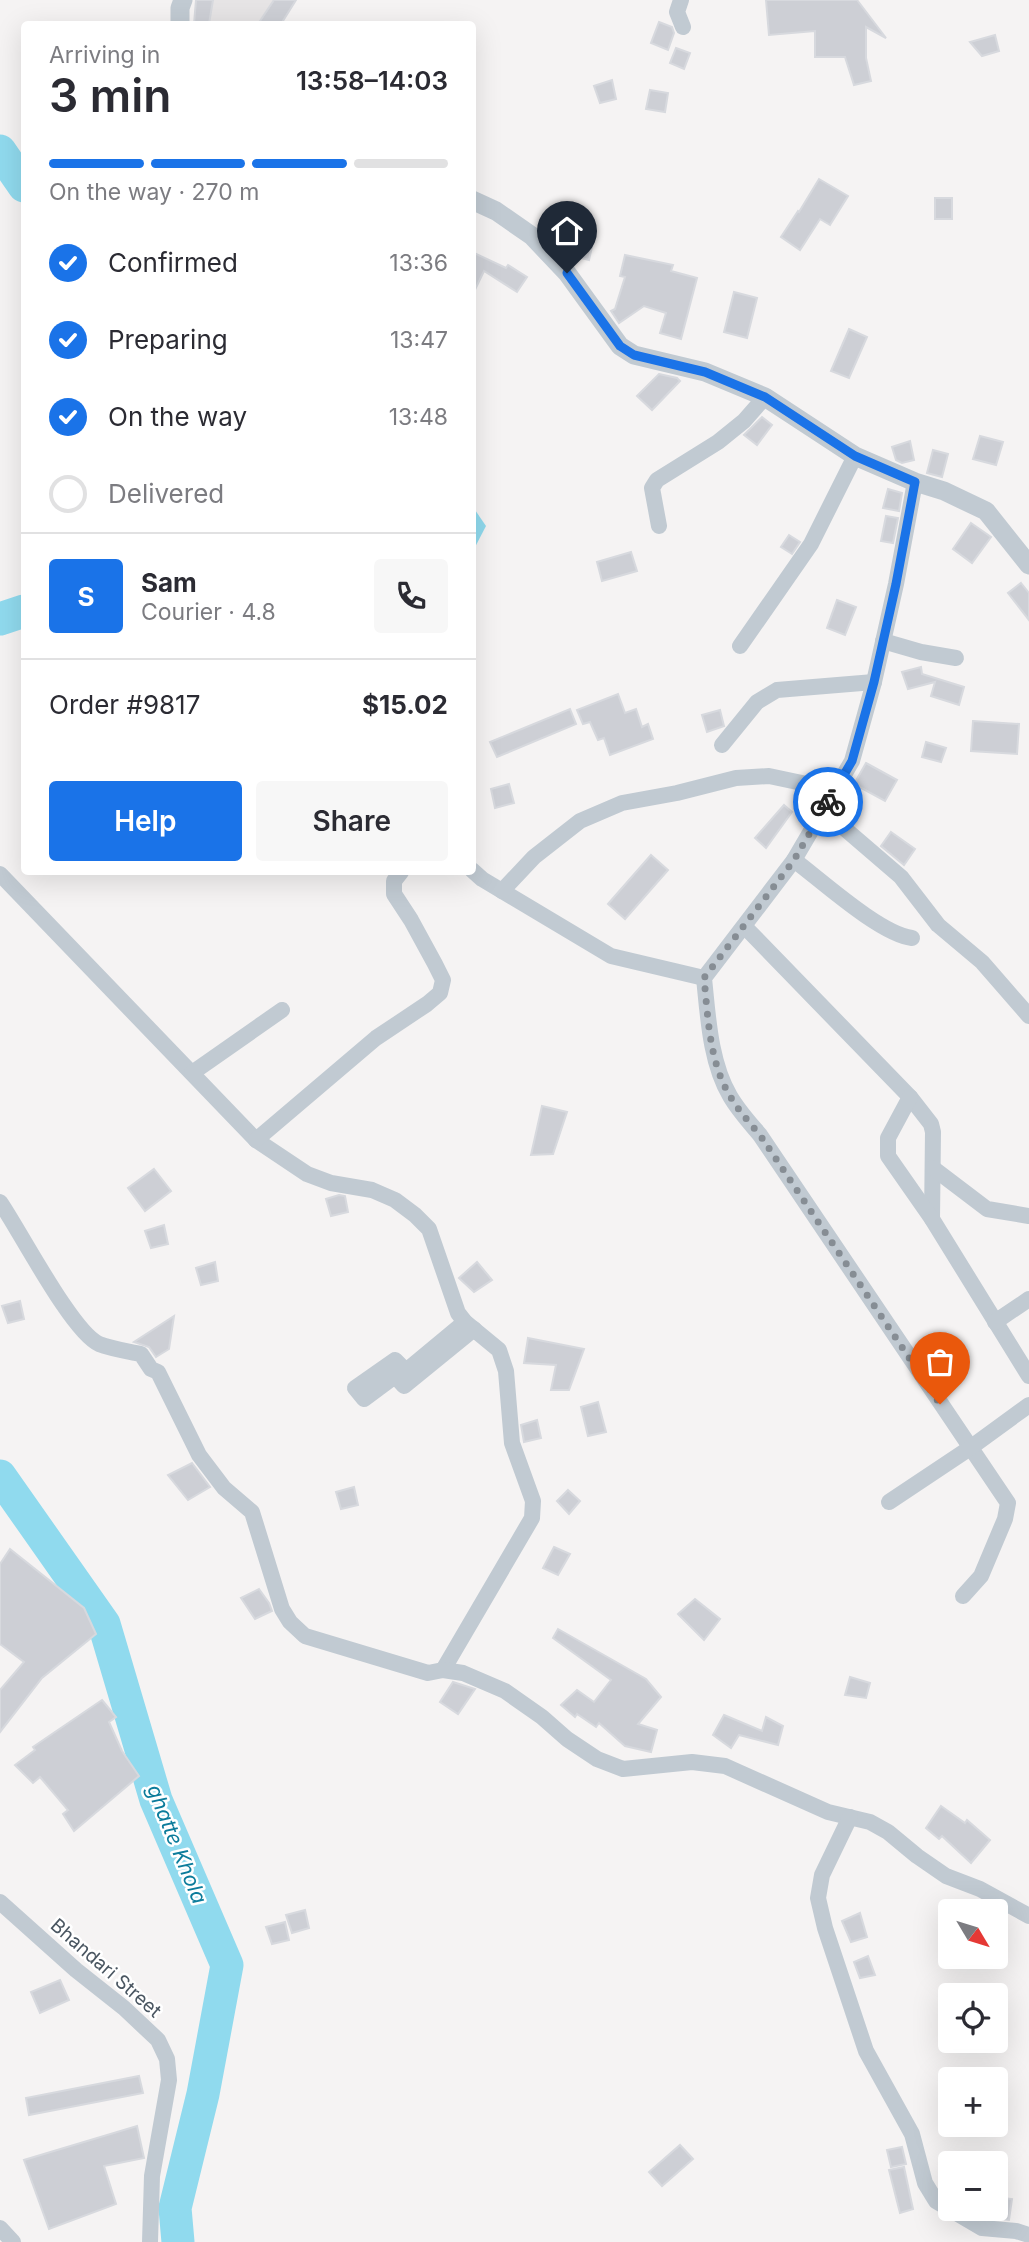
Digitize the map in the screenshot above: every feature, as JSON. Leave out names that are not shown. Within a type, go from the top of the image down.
[{"type":"street","points":[[180,21],[183,0]]},
{"type":"street","points":[[681,0],[677,12],[683,27]]},
{"type":"street","points":[[476,202],[496,211],[532,236],[567,273],[620,346],[634,355],[705,372],[765,397],[855,456],[915,482],[944,491],[986,511],[1029,565]]},
{"type":"street","points":[[659,526],[652,488],[657,480],[718,442],[744,421],[765,397]]},
{"type":"street","points":[[740,646],[811,544],[855,456]]},
{"type":"street","points":[[915,482],[874,682],[852,761],[794,860],[704,978],[717,1067],[729,1094],[760,1135],[1009,1503],[1005,1520],[981,1576],[963,1596]]},
{"type":"street","points":[[883,641],[921,652],[956,657]]},
{"type":"street","points":[[722,745],[757,702],[777,690],[874,682]]},
{"type":"street","points":[[502,891],[534,857],[580,821],[622,803],[736,778],[769,776],[835,790]]},
{"type":"street","points":[[823,810],[901,877],[938,925],[982,962],[1029,1016]]},
{"type":"street","points":[[794,860],[883,928],[912,938]]},
{"type":"street","points":[[0,874],[257,1140],[307,1174],[331,1183],[372,1190],[395,1200],[415,1215],[429,1229],[458,1313],[499,1350],[506,1371],[512,1443],[533,1501],[532,1518],[443,1670]]},
{"type":"street","points":[[476,874],[611,956],[704,978]]},
{"type":"street","points":[[257,1140],[376,1038],[440,993],[443,980],[394,894],[394,881],[399,875]]},
{"type":"street","points":[[745,927],[910,1097],[931,1124],[932,1219]]},
{"type":"street","points":[[192,1073],[282,1010]]},
{"type":"street","points":[[910,1097],[888,1138],[888,1156],[932,1219],[1029,1377]]},
{"type":"street","points":[[933,1168],[987,1209],[1029,1216]]},
{"type":"street","points":[[0,1202],[80,1327],[96,1343],[141,1354],[151,1369],[158,1371],[199,1455],[224,1488],[253,1512],[282,1609],[290,1622],[305,1636],[428,1673],[443,1670],[467,1674],[505,1691],[597,1759],[623,1769],[692,1762],[725,1766],[828,1812],[870,1822],[888,1832],[946,1876],[980,1889],[1029,1916]]},
{"type":"street","points":[[995,1322],[1029,1299]]},
{"type":"street","points":[[469,1325],[404,1387],[395,1377],[364,1399],[355,1388],[395,1360],[406,1371],[469,1325]]},
{"type":"street","points":[[889,1502],[1029,1405]]},
{"type":"street","points":[[850,1817],[822,1875],[818,1898],[824,1928],[866,2051],[912,2134],[925,2183],[936,2201],[982,2228],[1029,2235]]},
{"type":"street","name":"Bhandari Street","points":[[0,1902],[158,2040],[166,2059],[169,2080],[152,2176],[149,2242]]},
{"type":"street","points":[[0,2228],[13,2242]]},
{"type":"shaded area","points":[[196,0],[296,0],[283,21],[194,21]]},
{"type":"water","points":[[476,511],[486,526],[476,545]]},
{"type":"building","points":[[196,0],[213,0],[210,21],[194,21]]},
{"type":"building","points":[[274,0],[296,0],[283,21],[260,21]]},
{"type":"building","points":[[766,0],[857,0],[886,38],[866,27],[866,58],[871,81],[854,85],[845,57],[815,57],[815,31],[769,35]]},
{"type":"building","points":[[659,22],[672,27],[674,33],[668,50],[651,43]]},
{"type":"building","points":[[995,35],[999,51],[982,56],[970,42]]},
{"type":"building","points":[[676,48],[690,53],[684,69],[670,63]]},
{"type":"building","points":[[612,80],[616,99],[600,103],[594,86]]},
{"type":"building","points":[[650,90],[668,93],[665,112],[646,109]]},
{"type":"building","points":[[819,179],[848,196],[830,225],[820,219],[800,250],[781,237]]},
{"type":"building","points":[[935,198],[952,198],[952,219],[935,219]]},
{"type":"building","points":[[575,233],[594,238],[589,260],[569,255]]},
{"type":"building","points":[[476,254],[506,268],[508,265],[527,277],[517,292],[484,271],[476,288]]},
{"type":"building","points":[[625,255],[673,265],[671,271],[697,278],[681,339],[660,333],[666,313],[644,306],[619,323],[611,311],[615,309],[625,277],[620,276]]},
{"type":"building","points":[[734,292],[757,298],[747,338],[724,332]]},
{"type":"building","points":[[849,329],[867,337],[849,378],[831,371]]},
{"type":"building","points":[[659,374],[680,381],[652,410],[637,396]]},
{"type":"building","points":[[762,417],[772,425],[757,445],[744,435]]},
{"type":"building","points":[[980,436],[1003,442],[996,465],[973,459]]},
{"type":"building","points":[[910,441],[914,460],[902,463],[896,460],[892,447]]},
{"type":"building","points":[[933,450],[948,454],[942,477],[927,473]]},
{"type":"building","points":[[888,489],[902,493],[899,511],[883,508]]},
{"type":"building","points":[[886,516],[898,518],[893,543],[881,541]]},
{"type":"building","points":[[971,523],[991,537],[972,563],[953,549]]},
{"type":"building","points":[[789,535],[800,542],[792,554],[781,547]]},
{"type":"building","points":[[631,552],[637,571],[602,581],[597,562]]},
{"type":"building","points":[[1021,583],[1029,593],[1029,620],[1008,593]]},
{"type":"building","points":[[837,600],[856,607],[845,635],[827,628]]},
{"type":"building","points":[[921,667],[922,674],[964,687],[959,705],[931,696],[935,682],[908,689],[902,672]]},
{"type":"building","points":[[618,694],[625,713],[636,709],[642,727],[648,724],[653,739],[610,755],[604,738],[598,740],[590,722],[583,724],[577,710]]},
{"type":"building","points":[[570,709],[576,724],[497,757],[490,742]]},
{"type":"building","points":[[720,710],[724,726],[707,732],[702,715]]},
{"type":"building","points":[[973,721],[1019,724],[1017,754],[971,751]]},
{"type":"building","points":[[926,742],[946,748],[941,762],[922,757]]},
{"type":"building","points":[[866,763],[897,780],[885,801],[854,784]]},
{"type":"building","points":[[509,784],[514,803],[495,808],[491,789]]},
{"type":"building","points":[[784,805],[792,812],[766,848],[755,838]]},
{"type":"building","points":[[891,832],[915,849],[904,865],[881,846]]},
{"type":"building","points":[[651,855],[668,870],[625,919],[608,904]]},
{"type":"building","points":[[542,1106],[567,1112],[553,1154],[531,1155]]},
{"type":"building","points":[[154,1169],[171,1191],[145,1211],[128,1188]]},
{"type":"building","points":[[345,1196],[348,1212],[331,1216],[326,1199]]},
{"type":"building","points":[[164,1225],[168,1244],[151,1248],[145,1231]]},
{"type":"building","points":[[215,1262],[218,1281],[201,1285],[196,1268]]},
{"type":"building","points":[[477,1262],[492,1280],[474,1292],[459,1278]]},
{"type":"building","points":[[20,1301],[24,1319],[8,1323],[2,1306]]},
{"type":"building","points":[[174,1316],[169,1349],[156,1357],[149,1347],[134,1342]]},
{"type":"building","points":[[528,1338],[584,1349],[569,1390],[551,1390],[556,1365],[524,1363]]},
{"type":"building","points":[[598,1402],[606,1432],[588,1436],[581,1407]]},
{"type":"building","points":[[537,1420],[541,1438],[524,1442],[521,1425]]},
{"type":"building","points":[[192,1463],[210,1487],[188,1500],[168,1475]]},
{"type":"building","points":[[354,1487],[358,1505],[341,1509],[336,1492]]},
{"type":"building","points":[[568,1490],[580,1501],[569,1514],[557,1501]]},
{"type":"building","points":[[554,1547],[570,1554],[558,1575],[543,1568]]},
{"type":"building","points":[[10,1549],[84,1608],[96,1634],[42,1678],[0,1732],[0,1690],[24,1662],[0,1644],[0,1564]]},
{"type":"building","points":[[259,1589],[272,1611],[255,1619],[241,1598]]},
{"type":"building","points":[[695,1599],[720,1619],[704,1640],[678,1614]]},
{"type":"building","points":[[558,1629],[646,1679],[661,1697],[638,1724],[657,1730],[651,1752],[625,1746],[599,1723],[596,1727],[577,1714],[575,1717],[561,1705],[577,1690],[594,1702],[611,1680],[553,1638]]},
{"type":"building","points":[[850,1677],[870,1683],[866,1698],[845,1695]]},
{"type":"building","points":[[453,1682],[475,1689],[458,1714],[440,1702]]},
{"type":"building","points":[[102,1700],[116,1717],[109,1722],[122,1751],[139,1776],[74,1831],[63,1814],[68,1810],[40,1777],[33,1783],[15,1765],[35,1750],[33,1747]]},
{"type":"building","points":[[724,1715],[762,1731],[766,1717],[783,1726],[778,1745],[739,1735],[731,1748],[713,1735]]},
{"type":"building","points":[[941,1806],[965,1823],[967,1820],[990,1840],[971,1863],[942,1836],[939,1839],[926,1828]]},
{"type":"building","points":[[305,1910],[309,1928],[292,1933],[286,1915]]},
{"type":"building","points":[[860,1913],[867,1937],[851,1942],[842,1921]]},
{"type":"building","points":[[285,1922],[289,1940],[272,1944],[266,1927]]},
{"type":"building","points":[[868,1956],[875,1975],[860,1978],[854,1962]]},
{"type":"building","points":[[60,1980],[69,2000],[40,2013],[31,1992]]},
{"type":"building","points":[[139,2076],[143,2093],[29,2115],[26,2098]]},
{"type":"building","points":[[137,2126],[144,2158],[104,2166],[116,2204],[49,2229],[24,2160]]},
{"type":"building","points":[[680,2145],[693,2159],[662,2186],[649,2172]]},
{"type":"building","points":[[902,2147],[906,2164],[891,2167],[887,2150]]},
{"type":"building","points":[[904,2167],[913,2209],[900,2213],[889,2170]]},
{"type":"building","points":[[1008,2198],[1012,2199],[1008,2220]]},
{"type":"waterway","name":"ghatte Khola","points":[[0,151],[21,182]]},
{"type":"waterway","name":"ghatte Khola","points":[[0,619],[21,612]]},
{"type":"waterway","name":"ghatte Khola","points":[[0,1476],[104,1624],[156,1800],[227,1965],[203,2094],[175,2208],[178,2242]]},
{"type":"way so far","points":[[828,802],[794,860],[704,978],[717,1067],[729,1094],[760,1135],[940,1404]]},
{"type":"route","points":[[567,273],[620,346],[634,355],[705,372],[765,397],[855,456],[915,482],[874,682],[852,761],[828,802]]}]
